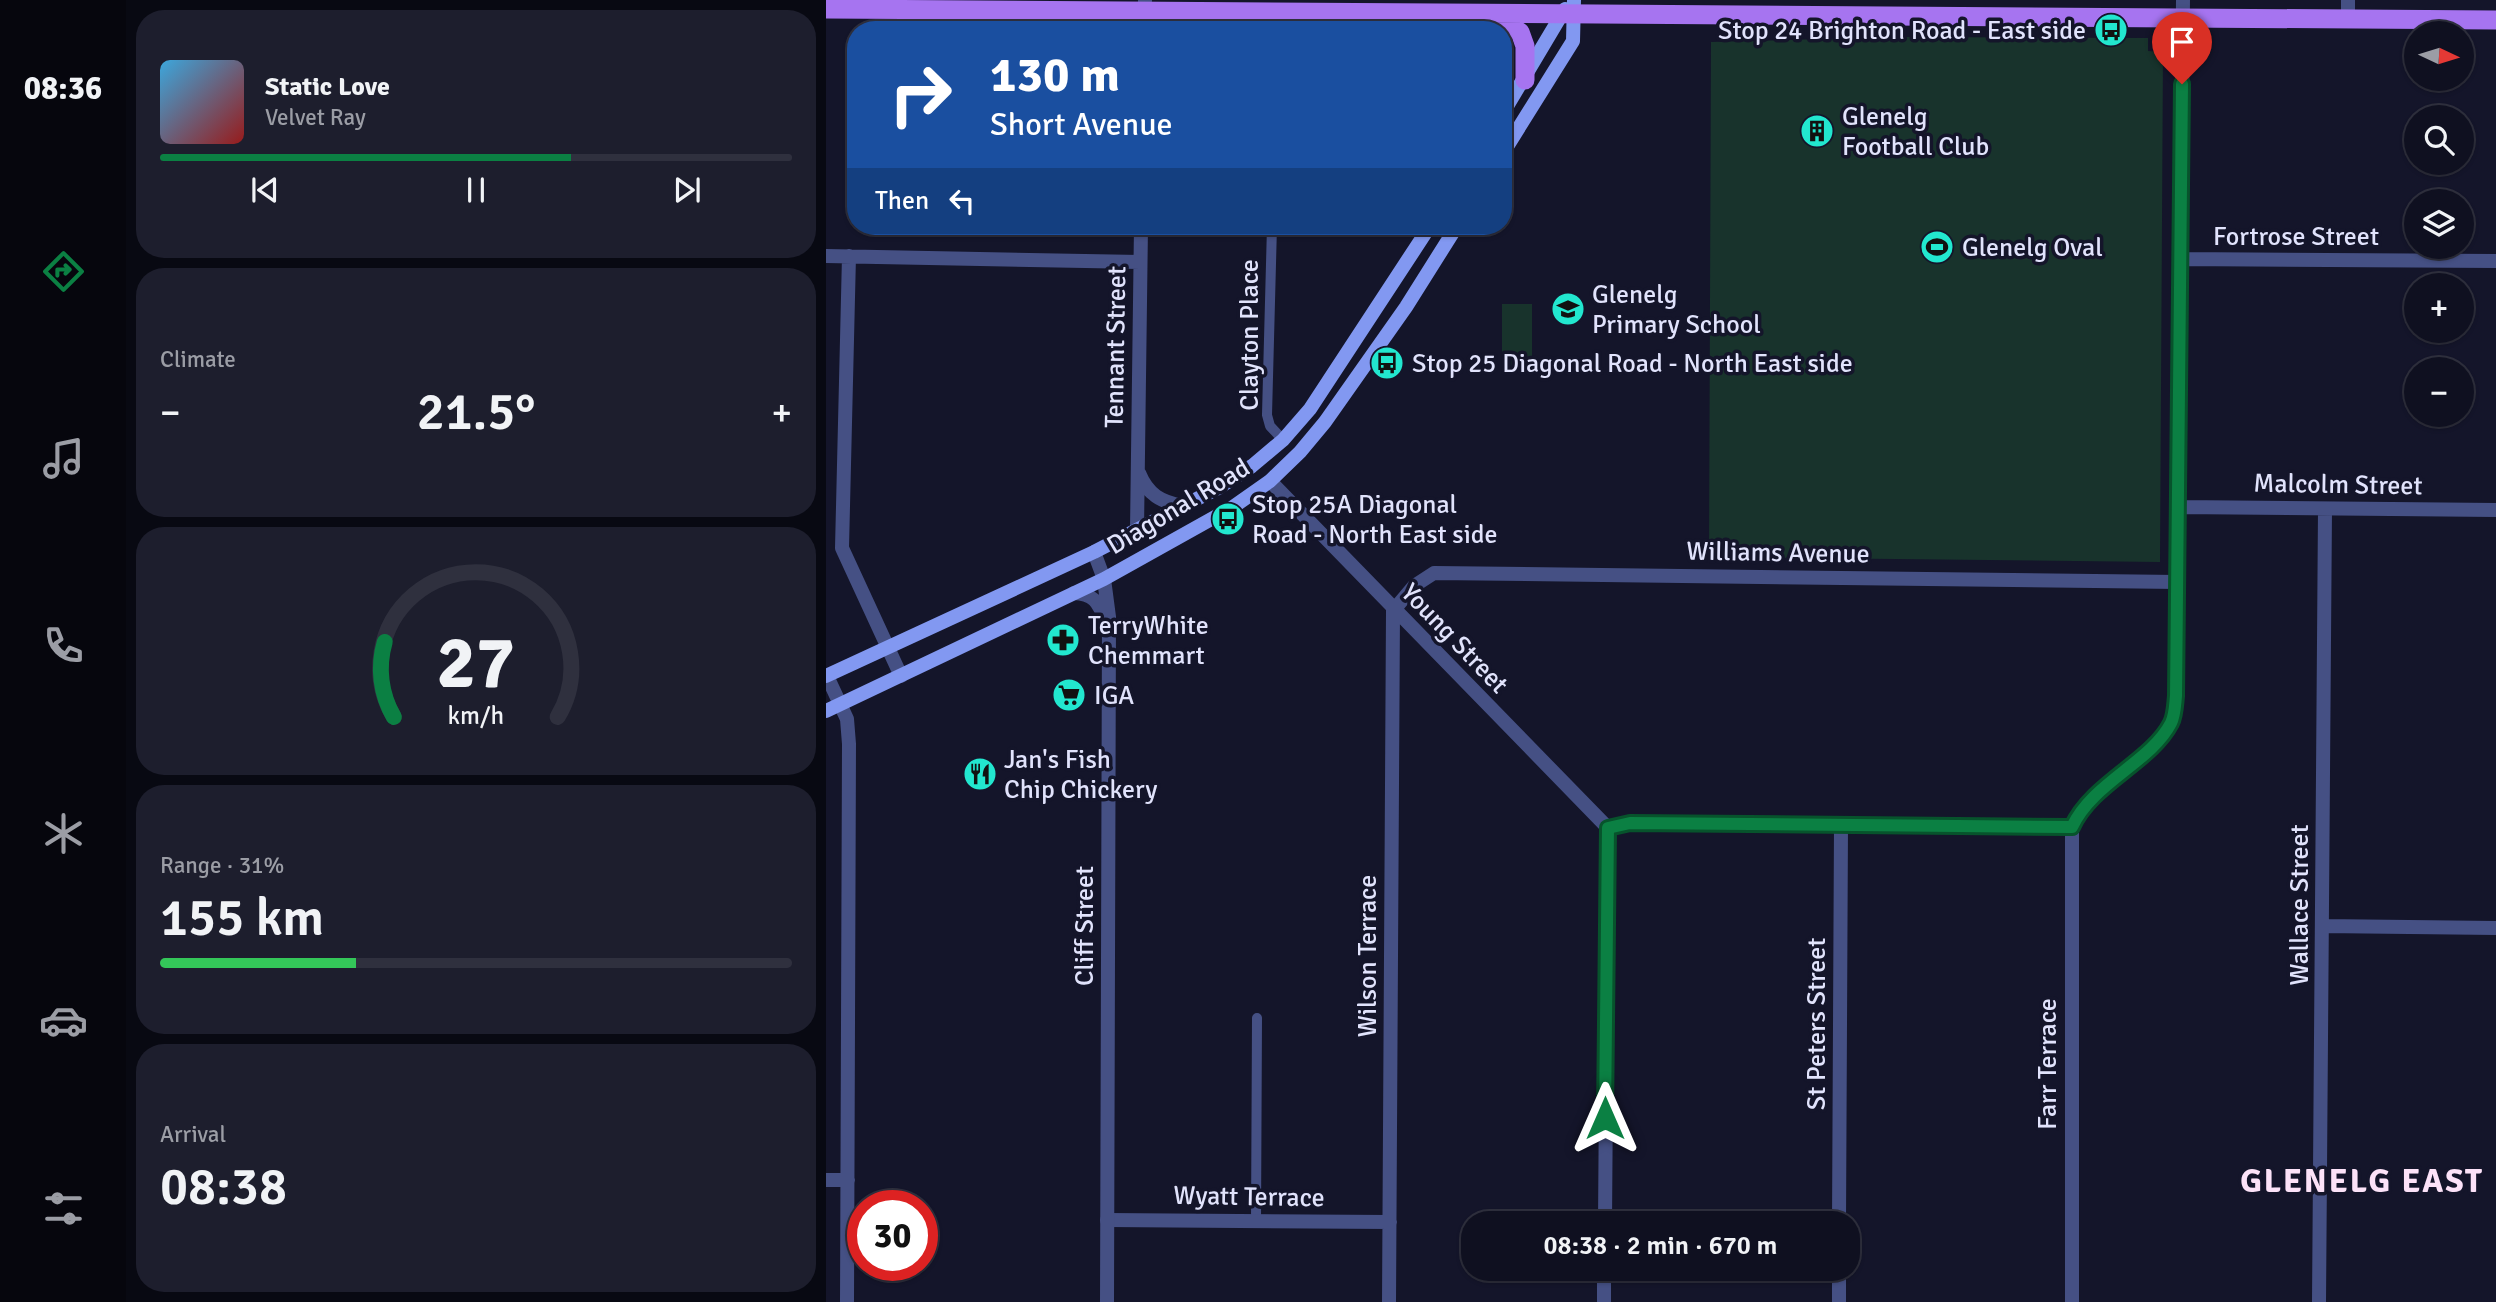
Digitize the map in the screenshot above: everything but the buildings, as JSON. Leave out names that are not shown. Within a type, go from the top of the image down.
[{"type":"main road","points":[[1512,99],[1570,8]]},
{"type":"main road","points":[[1512,139],[1573,41],[1570,8]]},
{"type":"main road","points":[[826,9],[1492,15],[1570,8],[2348,9],[2496,20]]},
{"type":"main road","points":[[1492,15],[1502,21]]},
{"type":"main road","points":[[1512,27],[1520,32],[1525,46],[1525,79]]},
{"type":"main road","name":"Diagonal Road","points":[[826,676],[1094,552],[1183,506],[1252,466],[1283,440],[1310,409],[1424,235]]},
{"type":"main road","name":"Diagonal Road","points":[[826,711],[1104,579],[1233,507],[1270,481],[1300,452],[1325,422],[1406,307],[1451,235]]},
{"type":"street","points":[[1605,1211],[1608,828],[1630,823],[2072,827],[2089,801],[2161,737],[2171,723],[2176,696],[2178,582],[2183,8]]},
{"type":"street","name":"Tennant Street","points":[[1137,530],[1141,235]]},
{"type":"street","points":[[826,256],[1140,262]]},
{"type":"street","points":[[849,256],[842,548],[901,676]]},
{"type":"street","name":"Fortrose Street","points":[[2179,259],[2496,261]]},
{"type":"street","points":[[1138,469],[1145,487],[1162,503],[1183,506]]},
{"type":"street","name":"Young Street","points":[[1270,481],[1393,611],[1608,828]]},
{"type":"street","name":"Malcolm Street","points":[[2179,507],[2496,510]]},
{"type":"street","name":"Wallace Street","points":[[2319,1302],[2325,509]]},
{"type":"street","name":"Cliff Street","points":[[1094,552],[1104,579],[1109,626],[1107,1302]]},
{"type":"street","name":"Williams Avenue","points":[[1393,611],[1414,586],[1434,573],[2178,582]]},
{"type":"street","points":[[1074,593],[1085,593],[1096,599],[1109,626]]},
{"type":"street","name":"Wilson Terrace","points":[[1389,1302],[1393,611]]},
{"type":"street","points":[[826,676],[842,703],[849,744],[847,1302]]},
{"type":"street","name":"St Peters Street","points":[[1839,1211],[1841,825]]},
{"type":"street","name":"Farr Terrace","points":[[2072,827],[2072,1302]]},
{"type":"street","points":[[2323,926],[2496,928]]},
{"type":"street","points":[[826,1180],[848,1180]]},
{"type":"street","name":"Wyatt Terrace","points":[[1107,1220],[1390,1222]]},
{"type":"street","points":[[1604,1281],[1604,1302]]},
{"type":"street","points":[[1839,1281],[1839,1302]]},
{"type":"lane","name":"Clayton Place","points":[[1272,235],[1267,415],[1270,426],[1283,440]]},
{"type":"lane","points":[[1256,1222],[1257,1018]]},
{"type":"green space","name":"Glenelg Oval","points":[[1897,37],[2148,38],[2148,51],[2163,52],[2160,562],[1709,557],[1711,42]]},
{"type":"green space","points":[[1502,304],[1532,304],[1532,369],[1502,369]]},
{"type":"place","name":"Stop 24 Brighton Road - East side","points":[[2111,30]]},
{"type":"place","name":"Glenelg Football Club","points":[[1817,131]]},
{"type":"place","name":"Glenelg Oval","points":[[1937,247]]},
{"type":"place","name":"Glenelg Primary School","points":[[1568,309]]},
{"type":"place","name":"Stop 25 Diagonal Road - North East side","points":[[1387,363]]},
{"type":"place","name":"Stop 25A Diagonal Road - North East side","points":[[1228,519]]},
{"type":"place","name":"TerryWhite Chemmart","points":[[1063,640]]},
{"type":"place","name":"IGA","points":[[1069,695]]},
{"type":"place","name":"Jan's Fish Chip Chickery","points":[[980,774]]},
{"type":"district","name":"GLENELG EAST","points":[[2362,1180]]},
{"type":"route","points":[[1605,1118],[1608,828],[1630,823],[2072,827],[2077,814],[2089,801],[2161,737],[2171,723],[2176,696],[2182,84]]}]
